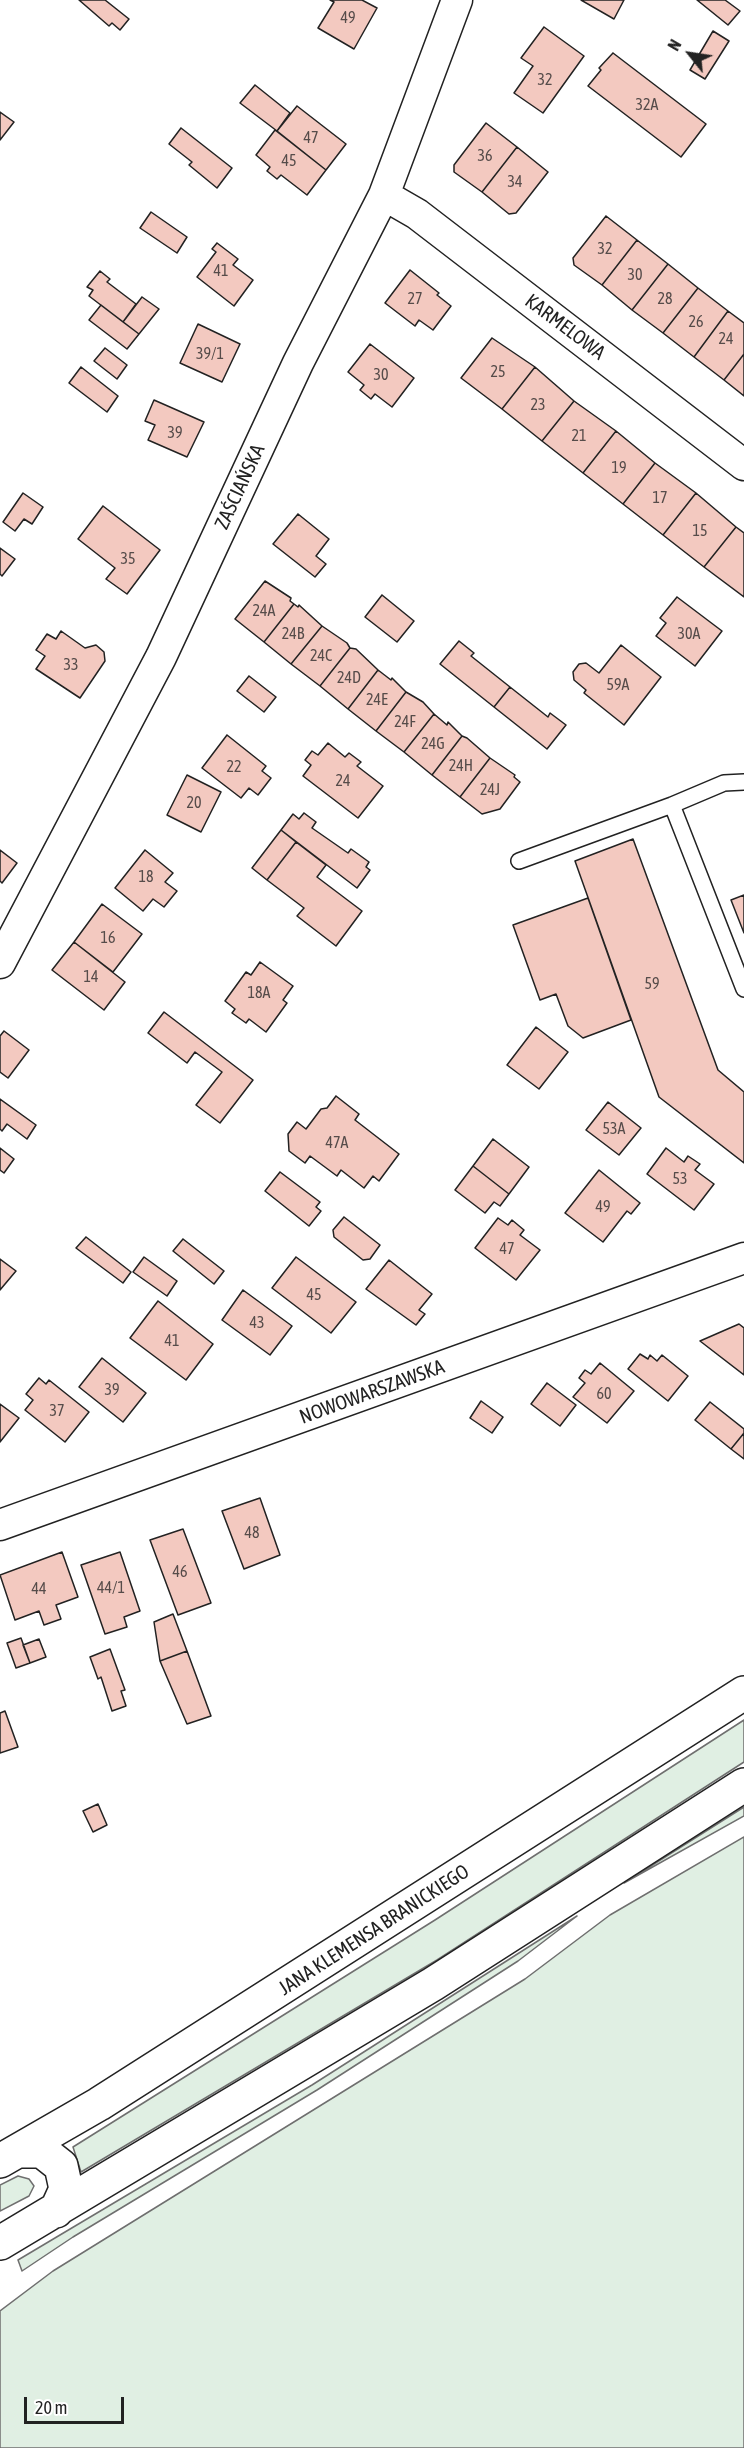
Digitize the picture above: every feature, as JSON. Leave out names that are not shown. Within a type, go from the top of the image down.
[{"type":"main road","name":"JANA KLEMENSA BRANICKIEGO","points":[[9,2156],[99,2104],[744,1693]]},
{"type":"main road","points":[[0,2243],[433,1984],[744,1785]]},
{"type":"main road","points":[[9,2156],[42,2151],[61,2166],[66,2189],[56,2211]]},
{"type":"street","name":"ZAŚCIAŃSKA","points":[[0,963],[161,657],[298,363],[384,195],[457,0]]},
{"type":"street","name":"KARMELOWA","points":[[384,195],[417,213],[744,465]]},
{"type":"street","name":"NOWOWARSZAWSKA","points":[[0,1525],[744,1258]]},
{"type":"lane","points":[[519,861],[672,805],[724,783],[744,782]]},
{"type":"lane","points":[[672,805],[744,989]]},
{"type":"green space","points":[[744,1720],[744,1762],[437,1960],[81,2172],[73,2147],[435,1920]]},
{"type":"green space","points":[[744,1807],[744,1816],[624,1883]]},
{"type":"green space","points":[[744,1837],[744,2448],[0,2448],[0,2311],[53,2271],[525,1979],[610,1915]]},
{"type":"green space","points":[[577,1916],[518,1961],[317,2090],[73,2237],[22,2271],[18,2260],[312,2085]]},
{"type":"green space","points":[[18,2176],[29,2179],[34,2186],[29,2196],[0,2211],[0,2185]]},
{"type":"building","points":[[79,0],[105,0],[129,19],[120,30],[112,23],[109,26]]},
{"type":"building","points":[[330,0],[362,0],[377,8],[354,49],[318,28],[334,2]]},
{"type":"building","points":[[581,0],[624,0],[614,19]]},
{"type":"building","points":[[697,0],[725,0],[740,11],[728,25]]},
{"type":"building","points":[[544,27],[584,56],[543,113],[514,93],[533,66],[521,58]]},
{"type":"building","points":[[713,31],[729,41],[705,79],[690,70]]},
{"type":"building","points":[[613,53],[706,124],[681,157],[588,86],[601,70],[599,68]]},
{"type":"building","points":[[255,85],[290,113],[277,131],[240,103]]},
{"type":"building","points":[[297,106],[346,144],[326,170],[277,131]]},
{"type":"building","points":[[0,112],[14,122],[0,140]]},
{"type":"building","points":[[486,123],[517,147],[482,192],[454,172],[454,165]]},
{"type":"building","points":[[181,128],[232,168],[217,188],[189,165],[192,162],[169,144]]},
{"type":"building","points":[[275,130],[326,170],[307,195],[281,175],[277,179],[267,171],[270,167],[256,155]]},
{"type":"building","points":[[517,147],[548,172],[516,213],[509,214],[482,192]]},
{"type":"building","points":[[151,212],[187,237],[177,253],[140,228]]},
{"type":"building","points":[[606,216],[637,240],[602,285],[574,265],[573,258]]},
{"type":"building","points":[[637,240],[668,264],[632,310],[602,285]]},
{"type":"building","points":[[217,243],[238,259],[233,265],[253,280],[234,306],[197,277],[216,252],[212,249]]},
{"type":"building","points":[[668,264],[698,288],[663,333],[632,310]]},
{"type":"building","points":[[410,270],[439,293],[437,295],[451,306],[433,330],[419,320],[415,326],[385,303]]},
{"type":"building","points":[[100,271],[110,279],[107,282],[136,304],[123,322],[89,296],[93,290],[87,287]]},
{"type":"building","points":[[698,288],[728,311],[694,357],[663,333]]},
{"type":"building","points":[[142,297],[159,309],[139,334],[123,322]]},
{"type":"building","points":[[101,305],[139,334],[127,349],[89,320]]},
{"type":"building","points":[[728,311],[744,323],[744,354],[724,380],[694,357]]},
{"type":"building","points":[[198,324],[240,344],[222,382],[180,363]]},
{"type":"building","points":[[492,338],[535,367],[502,409],[461,378]]},
{"type":"building","points":[[370,344],[414,378],[392,407],[375,394],[371,399],[360,390],[364,385],[348,372]]},
{"type":"building","points":[[105,348],[127,365],[117,379],[94,361]]},
{"type":"building","points":[[744,354],[744,396],[724,380]]},
{"type":"building","points":[[81,367],[118,396],[107,412],[69,383]]},
{"type":"building","points":[[535,367],[574,401],[542,441],[502,409]]},
{"type":"building","points":[[154,400],[204,422],[187,457],[148,440],[155,425],[145,421]]},
{"type":"building","points":[[574,401],[616,431],[583,473],[542,441]]},
{"type":"building","points":[[616,431],[655,463],[623,504],[583,473]]},
{"type":"building","points":[[655,463],[696,493],[663,535],[623,504]]},
{"type":"building","points":[[23,493],[43,507],[32,524],[24,519],[15,531],[3,522]]},
{"type":"building","points":[[696,493],[736,527],[704,567],[663,535]]},
{"type":"building","points":[[103,506],[160,550],[127,594],[106,579],[115,568],[78,539]]},
{"type":"building","points":[[298,514],[329,539],[316,556],[326,564],[315,577],[273,544]]},
{"type":"building","points":[[736,527],[744,533],[744,597],[704,567]]},
{"type":"building","points":[[0,548],[15,559],[2,576],[0,574]]},
{"type":"building","points":[[265,581],[291,598],[290,601],[294,604],[264,642],[235,619]]},
{"type":"building","points":[[382,595],[414,621],[397,642],[365,617]]},
{"type":"building","points":[[677,597],[722,631],[695,666],[656,636],[666,623],[660,618]]},
{"type":"building","points":[[294,604],[298,607],[299,605],[322,626],[291,664],[264,642]]},
{"type":"building","points":[[322,626],[347,643],[350,648],[320,686],[291,664]]},
{"type":"building","points":[[61,631],[85,648],[96,645],[104,652],[105,661],[80,698],[36,669],[45,656],[36,650],[47,634],[56,639]]},
{"type":"building","points":[[459,641],[474,653],[471,656],[510,687],[494,707],[440,664]]},
{"type":"building","points":[[621,645],[661,677],[624,725],[584,693],[586,690],[574,680],[573,672],[579,664],[586,663],[599,673]]},
{"type":"building","points":[[350,648],[356,649],[378,670],[348,709],[320,686]]},
{"type":"building","points":[[378,670],[391,680],[392,678],[406,692],[376,731],[348,709]]},
{"type":"building","points":[[249,676],[276,697],[264,712],[237,691]]},
{"type":"building","points":[[510,687],[548,717],[550,713],[566,725],[547,749],[494,707]]},
{"type":"building","points":[[406,692],[423,702],[434,714],[404,752],[376,731]]},
{"type":"building","points":[[434,714],[447,725],[448,722],[462,736],[432,775],[404,752]]},
{"type":"building","points":[[227,735],[266,766],[262,771],[271,778],[258,795],[249,788],[241,798],[202,768]]},
{"type":"building","points":[[462,736],[490,758],[460,797],[432,775]]},
{"type":"building","points":[[328,743],[345,757],[349,753],[361,762],[357,766],[383,786],[358,818],[303,776],[311,765],[305,760],[312,751],[318,755]]},
{"type":"building","points":[[490,758],[515,775],[514,777],[520,782],[500,809],[482,814],[460,797]]},
{"type":"building","points":[[187,775],[221,792],[201,832],[167,815]]},
{"type":"building","points":[[304,813],[316,822],[312,828],[348,853],[351,849],[369,862],[366,867],[370,870],[357,888],[281,830],[293,814],[299,819]]},
{"type":"building","points":[[281,830],[296,842],[267,880],[252,868]]},
{"type":"building","points":[[633,839],[718,1070],[744,1092],[744,1163],[659,1097],[575,861]]},
{"type":"building","points":[[296,842],[326,865],[317,877],[362,911],[336,946],[297,916],[304,908],[267,880]]},
{"type":"building","points":[[0,850],[17,863],[2,883],[0,881]]},
{"type":"building","points":[[145,850],[173,873],[165,882],[177,891],[164,907],[153,899],[143,911],[115,888]]},
{"type":"building","points":[[744,895],[744,933],[731,900]]},
{"type":"building","points":[[588,898],[631,1020],[583,1038],[568,1026],[556,994],[540,1000],[513,925]]},
{"type":"building","points":[[102,904],[142,934],[113,972],[74,942]]},
{"type":"building","points":[[74,942],[125,982],[104,1010],[52,970]]},
{"type":"building","points":[[260,962],[293,986],[283,1000],[287,1003],[266,1032],[249,1019],[246,1023],[232,1013],[235,1009],[225,1001],[246,972],[251,975]]},
{"type":"building","points":[[164,1012],[253,1080],[220,1123],[196,1105],[222,1072],[195,1052],[187,1063],[148,1033]]},
{"type":"building","points":[[536,1027],[568,1052],[539,1089],[507,1065]]},
{"type":"building","points":[[4,1031],[29,1050],[8,1078],[0,1072],[0,1036]]},
{"type":"building","points":[[336,1096],[359,1114],[355,1120],[399,1154],[379,1181],[373,1176],[364,1188],[341,1170],[337,1176],[310,1156],[305,1163],[289,1151],[288,1134],[297,1122],[306,1129],[321,1109],[327,1108]]},
{"type":"building","points":[[0,1099],[36,1125],[27,1139],[7,1124],[2,1131],[0,1129]]},
{"type":"building","points":[[608,1102],[641,1128],[619,1155],[586,1130]]},
{"type":"building","points":[[493,1139],[529,1167],[509,1194],[473,1166]]},
{"type":"building","points":[[0,1148],[14,1159],[4,1173],[0,1170]]},
{"type":"building","points":[[666,1148],[684,1162],[688,1156],[700,1164],[695,1170],[714,1184],[694,1210],[647,1174]]},
{"type":"building","points":[[473,1166],[509,1194],[500,1206],[494,1202],[485,1213],[455,1190]]},
{"type":"building","points":[[599,1170],[640,1203],[631,1214],[627,1211],[603,1242],[565,1213]]},
{"type":"building","points":[[280,1172],[320,1202],[316,1207],[321,1211],[309,1226],[265,1191]]},
{"type":"building","points":[[344,1217],[380,1245],[370,1259],[363,1260],[334,1237],[333,1230]]},
{"type":"building","points":[[498,1218],[508,1225],[512,1220],[524,1230],[520,1235],[540,1250],[516,1280],[475,1248]]},
{"type":"building","points":[[86,1237],[131,1272],[123,1283],[76,1248]]},
{"type":"building","points":[[183,1239],[224,1271],[214,1284],[173,1251]]},
{"type":"building","points":[[144,1257],[177,1281],[167,1296],[133,1272]]},
{"type":"building","points":[[296,1257],[356,1302],[331,1333],[272,1288]]},
{"type":"building","points":[[0,1259],[16,1271],[0,1290]]},
{"type":"building","points":[[389,1260],[432,1294],[419,1310],[425,1314],[416,1325],[366,1289]]},
{"type":"building","points":[[243,1290],[292,1326],[270,1355],[222,1320]]},
{"type":"building","points":[[158,1301],[213,1344],[186,1380],[130,1338]]},
{"type":"building","points":[[739,1324],[744,1328],[744,1375],[700,1341]]},
{"type":"building","points":[[640,1354],[648,1359],[650,1355],[657,1361],[662,1355],[688,1376],[668,1401],[628,1369]]},
{"type":"building","points":[[102,1358],[146,1393],[123,1422],[79,1387]]},
{"type":"building","points":[[600,1363],[634,1391],[607,1423],[573,1397],[585,1383],[579,1378],[585,1370],[591,1374]]},
{"type":"building","points":[[39,1378],[46,1384],[49,1380],[89,1412],[65,1442],[25,1410],[33,1400],[26,1394]]},
{"type":"building","points":[[547,1383],[576,1405],[560,1426],[531,1404]]},
{"type":"building","points":[[481,1401],[503,1417],[492,1433],[470,1418]]},
{"type":"building","points":[[710,1402],[744,1429],[744,1433],[731,1449],[695,1420]]},
{"type":"building","points":[[0,1404],[19,1418],[0,1442]]},
{"type":"building","points":[[744,1433],[744,1459],[731,1449]]},
{"type":"building","points":[[260,1498],[280,1555],[244,1569],[222,1511]]},
{"type":"building","points":[[183,1529],[211,1603],[178,1615],[150,1540]]},
{"type":"building","points":[[62,1552],[78,1597],[56,1605],[61,1619],[44,1625],[39,1611],[15,1620],[0,1575]]},
{"type":"building","points":[[120,1552],[140,1611],[124,1617],[127,1627],[105,1634],[81,1565]]},
{"type":"building","points":[[173,1614],[187,1651],[160,1661],[154,1622]]},
{"type":"building","points":[[21,1638],[30,1663],[16,1668],[7,1643]]},
{"type":"building","points":[[39,1639],[46,1657],[30,1663],[23,1645]]},
{"type":"building","points":[[110,1649],[125,1690],[121,1691],[126,1706],[112,1711],[101,1677],[98,1679],[90,1657]]},
{"type":"building","points":[[187,1651],[211,1716],[187,1724],[160,1661]]},
{"type":"building","points":[[5,1711],[18,1747],[0,1753],[0,1713]]},
{"type":"building","points":[[98,1804],[107,1825],[93,1832],[83,1811]]}]
